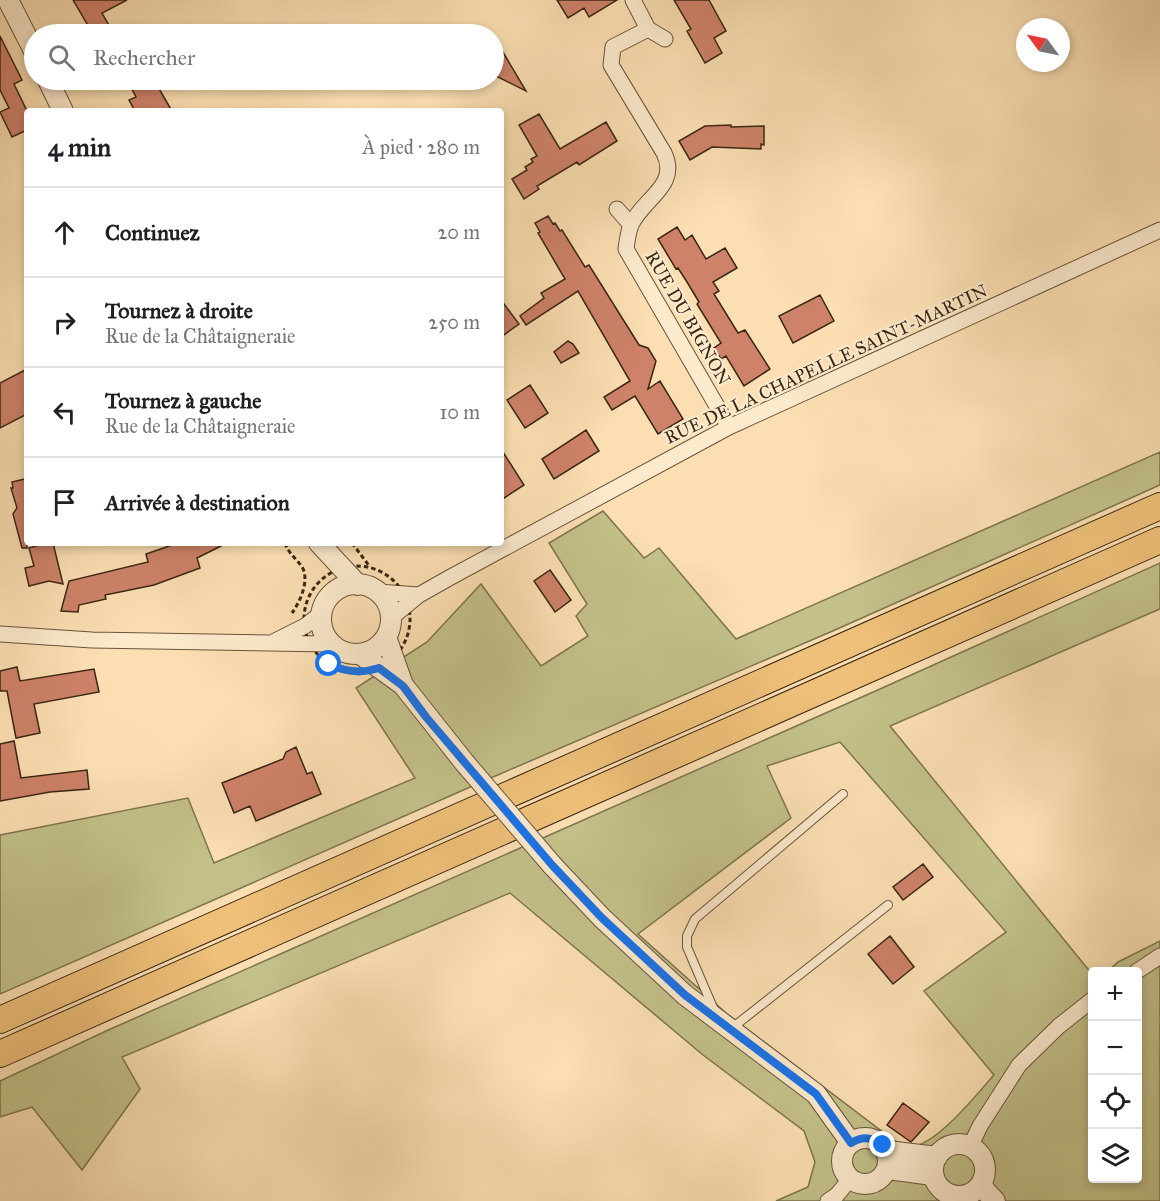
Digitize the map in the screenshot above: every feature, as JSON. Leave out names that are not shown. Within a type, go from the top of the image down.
[{"type":"highway","points":[[0,1020],[1160,506]]},
{"type":"highway","points":[[0,1054],[1160,540]]},
{"type":"street","points":[[8,0],[24,31]]},
{"type":"street","points":[[633,0],[648,29],[665,39]]},
{"type":"street","points":[[617,209],[631,225],[660,189],[669,173],[664,153],[611,65],[613,46],[648,29]]},
{"type":"street","points":[[53,90],[62,108]]},
{"type":"street","name":"RUE DU BIGNON","points":[[631,225],[626,249],[729,427]]},
{"type":"street","name":"RUE DE LA CHAPELLE SAINT-MARTIN","points":[[388,627],[410,597],[729,427],[1160,230]]},
{"type":"street","points":[[323,547],[335,579],[322,614],[325,635],[332,644],[350,654],[370,651],[380,645],[388,627]]},
{"type":"street","points":[[335,579],[349,585],[369,587],[385,600],[388,627],[386,663]]},
{"type":"street","points":[[378,592],[410,597]]},
{"type":"street","points":[[272,642],[305,626],[322,614]]},
{"type":"street","points":[[0,634],[92,640],[332,644]]},
{"type":"street","points":[[360,654],[386,663],[464,762],[552,865],[619,934],[685,995],[816,1094],[851,1143]]},
{"type":"street","points":[[1142,968],[1160,956]]},
{"type":"street","points":[[970,1147],[980,1126],[1019,1065],[1059,1026],[1088,1003]]},
{"type":"street","points":[[864,1138],[871,1138],[883,1145],[887,1160],[879,1181],[864,1185],[850,1179],[843,1168],[842,1161],[846,1148],[851,1143],[864,1138]]},
{"type":"street","points":[[963,1145],[977,1152],[984,1168],[984,1176],[974,1191],[958,1196],[942,1190],[935,1166],[948,1147],[963,1145]]},
{"type":"street","points":[[887,1160],[935,1166]]},
{"type":"street","points":[[828,1201],[837,1195],[850,1179]]},
{"type":"street","points":[[980,1185],[995,1201]]},
{"type":"lane","points":[[843,794],[695,919],[687,936],[687,947],[725,1026],[888,905]]},
{"type":"path","points":[[272,642],[298,604],[305,577],[303,568],[286,546]]},
{"type":"path","points":[[354,546],[370,567]]},
{"type":"path","points":[[358,566],[370,567],[392,579],[410,597],[409,631],[406,641],[386,663],[361,672],[338,669],[322,659],[310,643],[305,626],[305,612],[309,598],[322,579],[335,579],[358,566]]},
{"type":"path","points":[[301,595],[309,598]]},
{"type":"shaded area","points":[[1160,452],[1160,485],[835,630],[493,777],[0,994],[0,835],[188,798],[214,863],[415,778],[356,688],[427,642],[481,584],[541,666],[588,636],[576,616],[587,604],[549,543],[603,511],[644,558],[659,548],[736,639]]},
{"type":"shaded area","points":[[1160,563],[1160,609],[890,726],[1088,969],[1088,1183],[1142,1183],[1142,967],[1112,967],[1160,941],[1160,1201],[776,1201],[808,1187],[815,1162],[804,1131],[703,1055],[510,893],[122,1057],[140,1089],[82,1170],[32,1107],[0,1117],[0,1081],[106,1031]],"holes":[[[840,742],[1006,932],[924,991],[994,1075],[968,1105],[934,1136],[914,1146],[900,1145],[726,1013],[638,934],[791,818],[767,766]]]},
{"type":"building","points":[[73,0],[127,0],[102,13],[108,24],[87,24]]},
{"type":"building","points":[[557,0],[617,0],[589,17],[584,8],[568,18]]},
{"type":"building","points":[[674,0],[709,0],[726,31],[714,38],[722,53],[705,63],[687,31],[691,29]]},
{"type":"building","points":[[0,36],[22,80],[14,84],[26,108],[24,131],[12,137],[0,112],[9,108],[0,90]]},
{"type":"building","points":[[504,54],[526,91],[504,80]]},
{"type":"building","points":[[132,90],[160,90],[170,108],[133,108],[129,100],[136,97]]},
{"type":"building","points":[[539,114],[560,149],[606,122],[617,141],[579,165],[577,162],[537,186],[539,189],[524,199],[512,179],[527,170],[525,167],[533,162],[531,159],[537,156],[519,125]]},
{"type":"building","points":[[731,125],[731,127],[764,126],[764,145],[761,144],[761,149],[712,147],[690,160],[679,141],[705,126]]},
{"type":"building","points":[[548,216],[560,231],[562,230],[585,267],[589,265],[639,345],[648,348],[656,361],[648,389],[660,381],[683,419],[658,434],[635,396],[612,410],[604,397],[630,381],[578,291],[526,325],[520,316],[544,298],[541,293],[565,279],[538,233],[540,232],[535,223]]},
{"type":"building","points":[[677,227],[685,240],[692,235],[706,259],[725,248],[737,268],[713,282],[719,291],[714,294],[738,333],[745,330],[770,369],[744,386],[726,356],[721,359],[714,348],[721,343],[697,304],[699,302],[687,282],[678,268],[676,269],[658,239]]},
{"type":"building","points":[[820,295],[834,321],[793,343],[779,316]]},
{"type":"building","points":[[504,304],[519,324],[504,335]]},
{"type":"building","points":[[568,341],[579,353],[561,363],[554,352]]},
{"type":"building","points":[[24,371],[24,416],[0,428],[0,383]]},
{"type":"building","points":[[530,385],[548,413],[525,428],[507,400]]},
{"type":"building","points":[[586,430],[599,451],[554,479],[542,459]]},
{"type":"building","points":[[504,454],[524,485],[504,498]]},
{"type":"building","points":[[24,479],[24,546],[27,548],[22,548],[13,514],[17,508],[11,488],[13,488],[12,482]]},
{"type":"building","points":[[54,546],[63,584],[49,581],[29,586],[25,568],[34,566],[29,548]]},
{"type":"building","points":[[169,546],[221,546],[197,558],[200,568],[154,585],[105,595],[106,599],[79,605],[78,612],[61,611],[69,581],[148,562],[146,554]]},
{"type":"building","points":[[550,570],[571,600],[555,612],[534,581]]},
{"type":"building","points":[[17,667],[20,681],[94,669],[99,692],[34,704],[40,733],[16,738],[7,691],[0,691],[0,671]]},
{"type":"building","points":[[14,741],[21,778],[87,770],[89,789],[50,792],[0,801],[0,744]]},
{"type":"building","points":[[296,747],[307,774],[312,772],[321,794],[256,821],[250,806],[234,813],[222,783],[283,759],[286,752]]},
{"type":"building","points":[[923,864],[933,877],[903,900],[893,887]]},
{"type":"building","points":[[890,936],[914,967],[893,984],[868,954]]},
{"type":"building","points":[[903,1103],[929,1122],[911,1142],[887,1125]]},
{"type":"route","points":[[329,664],[351,672],[379,668],[403,686],[426,717],[552,865],[602,918],[685,995],[816,1094],[851,1143],[857,1139],[871,1138],[883,1145]]}]
